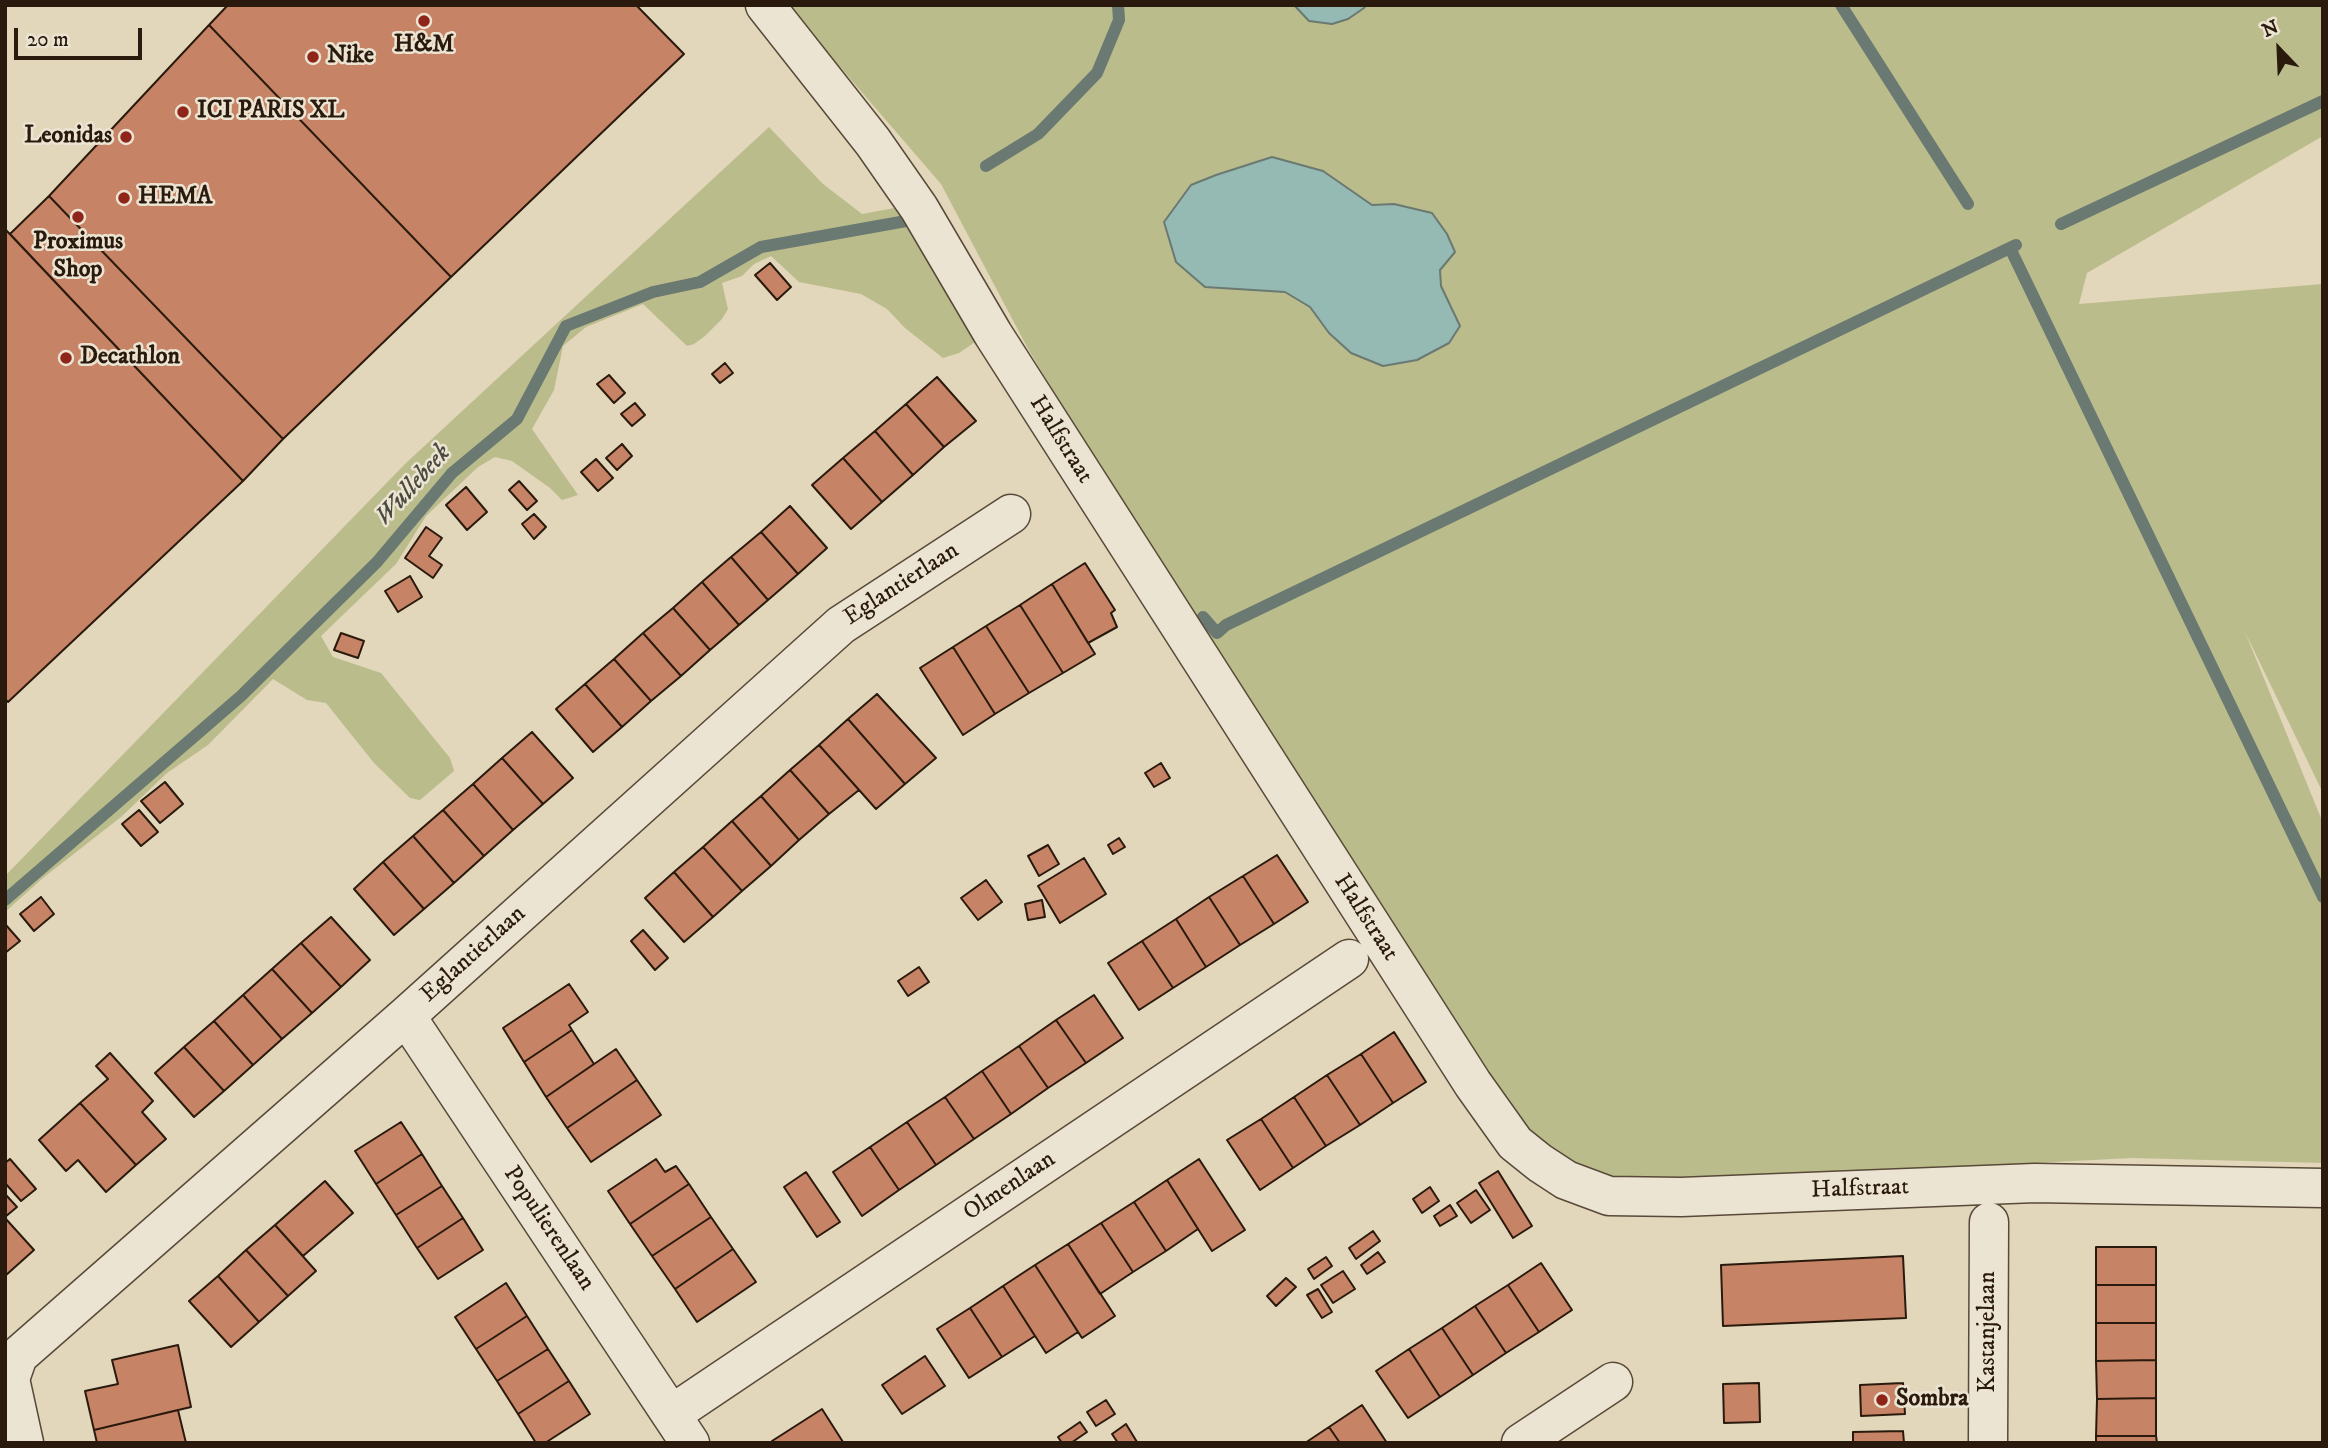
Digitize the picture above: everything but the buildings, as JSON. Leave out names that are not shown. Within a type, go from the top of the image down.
[{"type":"street","name":"Halfstraat","points":[[765,5],[873,142],[919,208],[1000,345],[1473,1084],[1515,1143],[1540,1163],[1566,1180],[1609,1196],[1681,1197],[2035,1183],[2323,1188]]},
{"type":"street","name":"Eglantierlaan","points":[[24,1443],[10,1379],[18,1356],[406,1016],[841,625],[1011,514]]},
{"type":"street","name":"Olmenlaan","points":[[681,1428],[1349,959]]},
{"type":"street","name":"Populierenlaan","points":[[406,1016],[681,1428]]},
{"type":"street","name":"Kastanjelaan","points":[[1988,1443],[1989,1222]]},
{"type":"street","points":[[1521,1443],[1613,1382]]},
{"type":"green space","points":[[780,5],[2323,5],[2323,136],[2087,273],[2079,304],[2323,284],[2323,793],[2245,632],[2323,823],[2323,1163],[2132,1158],[1702,1180],[1584,1176],[1533,1138],[1400,947],[1223,677],[1027,347],[941,184],[834,60]]},
{"type":"green space","points":[[769,127],[823,184],[862,214],[900,207],[978,340],[959,353],[943,358],[905,328],[887,309],[861,294],[799,282],[771,256],[754,264],[742,276],[722,283],[728,309],[722,319],[694,344],[687,346],[643,304],[586,327],[563,346],[554,390],[532,429],[578,495],[562,500],[512,461],[495,457],[478,467],[426,516],[396,564],[321,636],[333,657],[381,673],[450,758],[454,771],[420,800],[410,798],[374,763],[326,703],[307,700],[273,679],[208,745],[167,773],[121,817],[43,878],[5,912],[5,876],[405,464]]},
{"type":"water","points":[[1294,5],[1366,5],[1348,19],[1332,24],[1309,21]]},
{"type":"water","points":[[1272,157],[1323,171],[1372,205],[1394,204],[1432,213],[1447,234],[1455,252],[1440,270],[1441,286],[1460,326],[1449,343],[1417,360],[1383,366],[1351,353],[1329,333],[1310,307],[1285,292],[1205,287],[1176,262],[1164,222],[1191,185]]},
{"type":"waterway","name":"Wullebeek","points":[[986,166],[1038,134],[1097,73],[1119,20],[1118,5]]},
{"type":"waterway","points":[[1841,5],[1968,204]]},
{"type":"waterway","points":[[2061,224],[2323,101]]},
{"type":"waterway","name":"Wullebeek","points":[[5,900],[241,696],[377,562],[452,473],[517,419],[566,326],[653,292],[700,282],[761,247],[906,221]]},
{"type":"waterway","points":[[1203,617],[1217,633],[1226,625],[2016,245]]},
{"type":"waterway","points":[[2010,248],[2323,897]]},
{"type":"place","name":"H&M","points":[[424,21]]},
{"type":"place","name":"Nike","points":[[313,57]]},
{"type":"place","name":"ICI PARIS XL","points":[[183,112]]},
{"type":"place","name":"Leonidas","points":[[126,137]]},
{"type":"place","name":"HEMA","points":[[124,198]]},
{"type":"place","name":"Proximus Shop","points":[[78,217]]},
{"type":"place","name":"Decathlon","points":[[66,358]]},
{"type":"place","name":"Sombra","points":[[1882,1400]]}]
